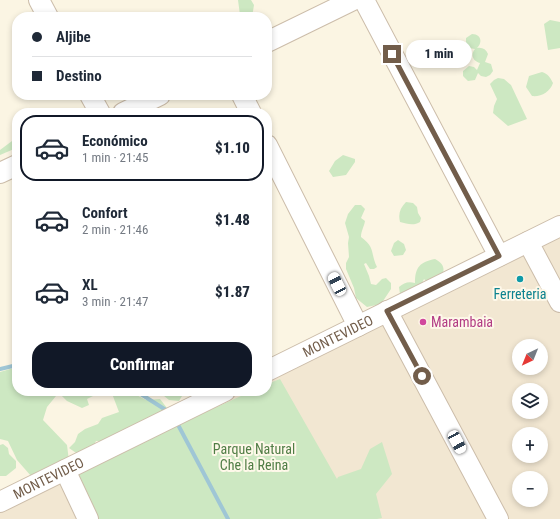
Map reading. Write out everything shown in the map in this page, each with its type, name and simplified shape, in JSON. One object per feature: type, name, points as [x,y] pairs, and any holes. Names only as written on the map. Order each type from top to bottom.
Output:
[{"type":"street","points":[[39,0],[45,12]]},
{"type":"street","points":[[272,40],[353,0]]},
{"type":"street","points":[[364,0],[499,256]]},
{"type":"street","points":[[133,108],[150,100]]},
{"type":"street","points":[[272,155],[358,326]]},
{"type":"street","points":[[0,174],[12,168]]},
{"type":"street","name":"MONTEVIDEO","points":[[272,368],[560,226]]},
{"type":"street","points":[[528,242],[560,302]]},
{"type":"street","points":[[387,311],[498,519]]},
{"type":"street","name":"MONTEVIDEO","points":[[0,502],[215,396]]},
{"type":"street","points":[[65,470],[88,519]]},
{"type":"shaded area","points":[[560,231],[560,519],[0,519],[0,508],[227,396],[272,396],[272,374]]},
{"type":"green space","points":[[238,0],[251,0],[254,5],[253,12],[240,12]]},
{"type":"green space","points":[[550,20],[560,22],[560,48],[548,50],[544,24]]},
{"type":"green space","points":[[472,34],[479,37],[480,43],[477,48],[484,49],[487,52],[488,54],[485,62],[491,64],[493,71],[486,77],[481,76],[478,73],[475,80],[468,81],[463,76],[463,71],[469,66],[474,67],[477,70],[480,63],[473,58],[473,51],[475,49],[469,48],[466,44],[466,38]]},
{"type":"green space","points":[[542,72],[549,76],[553,83],[552,86],[545,93],[539,96],[532,96],[526,87],[529,76]]},
{"type":"green space","points":[[498,78],[504,79],[511,85],[527,119],[508,126],[493,113],[497,99],[490,84]]},
{"type":"green space","points":[[12,141],[12,150],[0,155],[0,150]]},
{"type":"green space","points":[[343,155],[355,159],[355,162],[346,175],[333,177],[329,171],[335,161]]},
{"type":"green space","points":[[406,202],[413,203],[417,207],[421,218],[420,222],[408,224],[400,222],[400,211]]},
{"type":"green space","points":[[355,205],[361,205],[365,209],[361,218],[365,221],[361,237],[369,244],[377,267],[370,269],[366,263],[364,264],[371,284],[376,285],[382,279],[386,278],[391,283],[391,289],[381,304],[367,307],[356,298],[354,288],[346,269],[346,263],[349,257],[349,237],[345,223],[348,214]]},
{"type":"green space","points":[[398,240],[404,244],[406,250],[403,255],[394,256],[391,251],[394,243]]},
{"type":"green space","points":[[435,259],[443,266],[442,277],[427,282],[424,279],[417,294],[403,299],[400,294],[399,287],[410,282],[415,283],[415,277],[419,266]]},
{"type":"green space","points":[[12,368],[12,396],[56,396],[47,407],[43,420],[67,445],[69,461],[31,476],[17,460],[8,441],[0,439],[0,372]]},
{"type":"green space","name":"Parque Natural Che la Reina","points":[[280,379],[337,479],[338,477],[361,469],[370,449],[382,442],[392,474],[376,494],[382,518],[91,519],[76,471],[241,396],[272,396],[272,382]]},
{"type":"green space","points":[[62,396],[93,396],[87,399],[89,405],[82,408],[67,401]]},
{"type":"green space","points":[[113,396],[138,396],[146,400],[160,399],[167,408],[165,416],[106,441],[96,441],[92,449],[79,455],[69,448],[75,442],[78,434],[85,429],[98,424],[102,418],[119,412]]},
{"type":"green space","points":[[164,396],[182,396],[179,401],[169,400]]},
{"type":"green space","points":[[3,444],[8,448],[9,454],[16,461],[16,468],[6,476],[0,476],[0,445]]},
{"type":"waterway","points":[[0,369],[12,366]]},
{"type":"waterway","points":[[144,396],[169,412]]},
{"type":"waterway","points":[[176,421],[228,519]]},
{"type":"place","name":"Ferreteria","points":[[520,279]]},
{"type":"place","name":"Marambaia","points":[[423,322]]},
{"type":"route","points":[[392,54],[499,256],[387,311],[422,376]]}]
